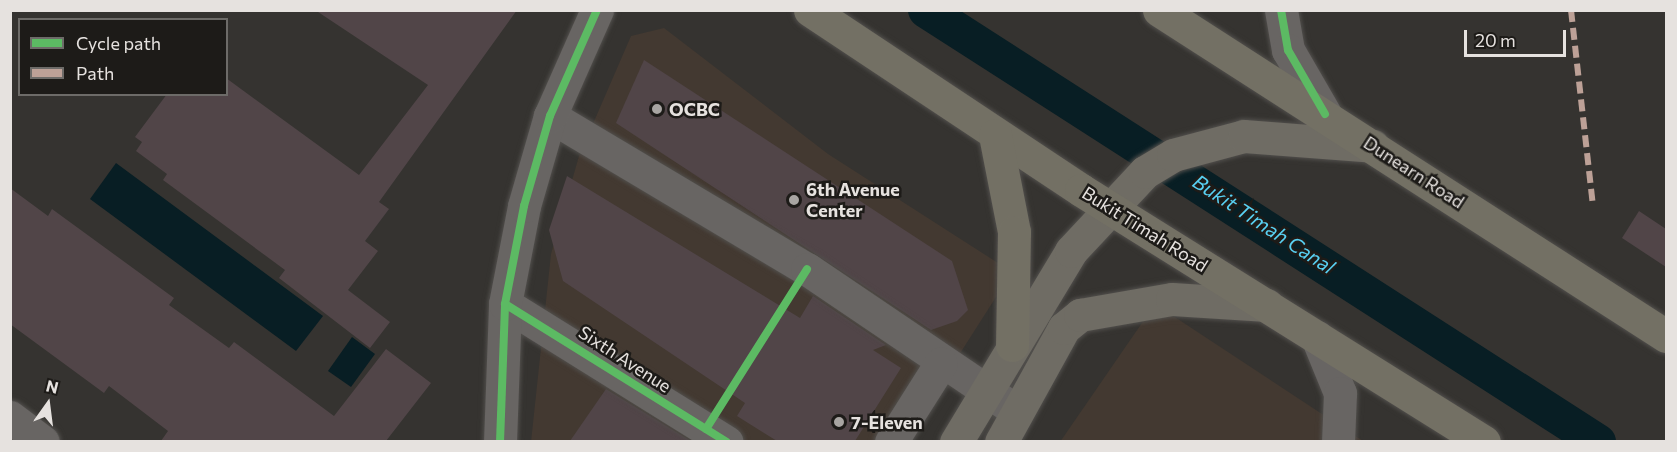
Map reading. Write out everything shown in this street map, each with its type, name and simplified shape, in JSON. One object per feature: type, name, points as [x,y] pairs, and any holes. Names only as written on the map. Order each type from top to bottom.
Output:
[{"type":"highway","name":"Bukit Timah Road","points":[[810,10],[995,135],[1484,441]]},
{"type":"highway","name":"Dunearn Road","points":[[1159,10],[1325,114],[1666,336]]},
{"type":"highway","points":[[995,135],[1014,232],[1012,345]]},
{"type":"main road","points":[[956,441],[1066,258],[1109,207],[1145,172],[1198,146],[1244,135],[1373,146]]},
{"type":"main road","points":[[1001,441],[1064,328],[1080,315],[1172,299],[1267,305]]},
{"type":"street","points":[[500,441],[506,304],[524,206],[550,116],[597,10]]},
{"type":"street","points":[[1281,10],[1288,50],[1325,114]]},
{"type":"street","points":[[550,116],[807,269],[941,363],[1017,411]]},
{"type":"street","name":"Sixth Avenue","points":[[506,304],[727,441]]},
{"type":"street","points":[[1317,337],[1340,393],[1338,441]]},
{"type":"street","points":[[891,441],[941,363]]},
{"type":"street","points":[[10,417],[43,441]]},
{"type":"shaded area","points":[[664,28],[828,154],[1012,272],[904,441],[531,442],[551,254],[579,156],[631,36]]},
{"type":"shaded area","points":[[1155,304],[1363,441],[1060,442]]},
{"type":"water","points":[[116,163],[323,316],[296,351],[90,199]]},
{"type":"water","points":[[352,337],[375,354],[351,387],[328,371]]},
{"type":"building","points":[[315,10],[517,10],[379,202],[389,209],[365,241],[378,251],[348,290],[390,322],[370,348],[279,278],[285,270],[163,180],[167,174],[136,151],[142,142],[135,137],[166,96],[228,96],[228,79],[359,175],[428,85]]},
{"type":"building","name":"6th Avenue Center","points":[[644,60],[952,261],[968,310],[957,321],[931,330],[616,123]]},
{"type":"building","points":[[567,176],[800,318],[813,296],[886,345],[873,350],[901,368],[855,441],[777,441],[737,416],[745,403],[563,281],[549,230]]},
{"type":"building","points":[[10,188],[48,216],[52,209],[174,298],[169,305],[229,348],[234,342],[334,416],[386,349],[431,383],[386,441],[161,441],[168,431],[109,386],[104,393],[10,324]]},
{"type":"building","points":[[1639,211],[1666,229],[1666,267],[1622,238]]},
{"type":"building","points":[[606,389],[691,441],[570,441]]},
{"type":"waterway","name":"Bukit Timah Canal","points":[[926,10],[1598,442]]},
{"type":"marked path","points":[[1571,10],[1593,206]]},
{"type":"cycle path","points":[[500,442],[505,304],[524,206],[550,116],[597,10]]},
{"type":"cycle path","points":[[1281,10],[1288,50],[1325,114]]},
{"type":"cycle path","points":[[706,429],[807,269]]},
{"type":"cycle path","points":[[505,304],[727,442]]},
{"type":"place","name":"OCBC","points":[[657,109]]},
{"type":"place","name":"6th Avenue Center","points":[[794,200]]},
{"type":"place","name":"7-Eleven","points":[[839,422]]}]
